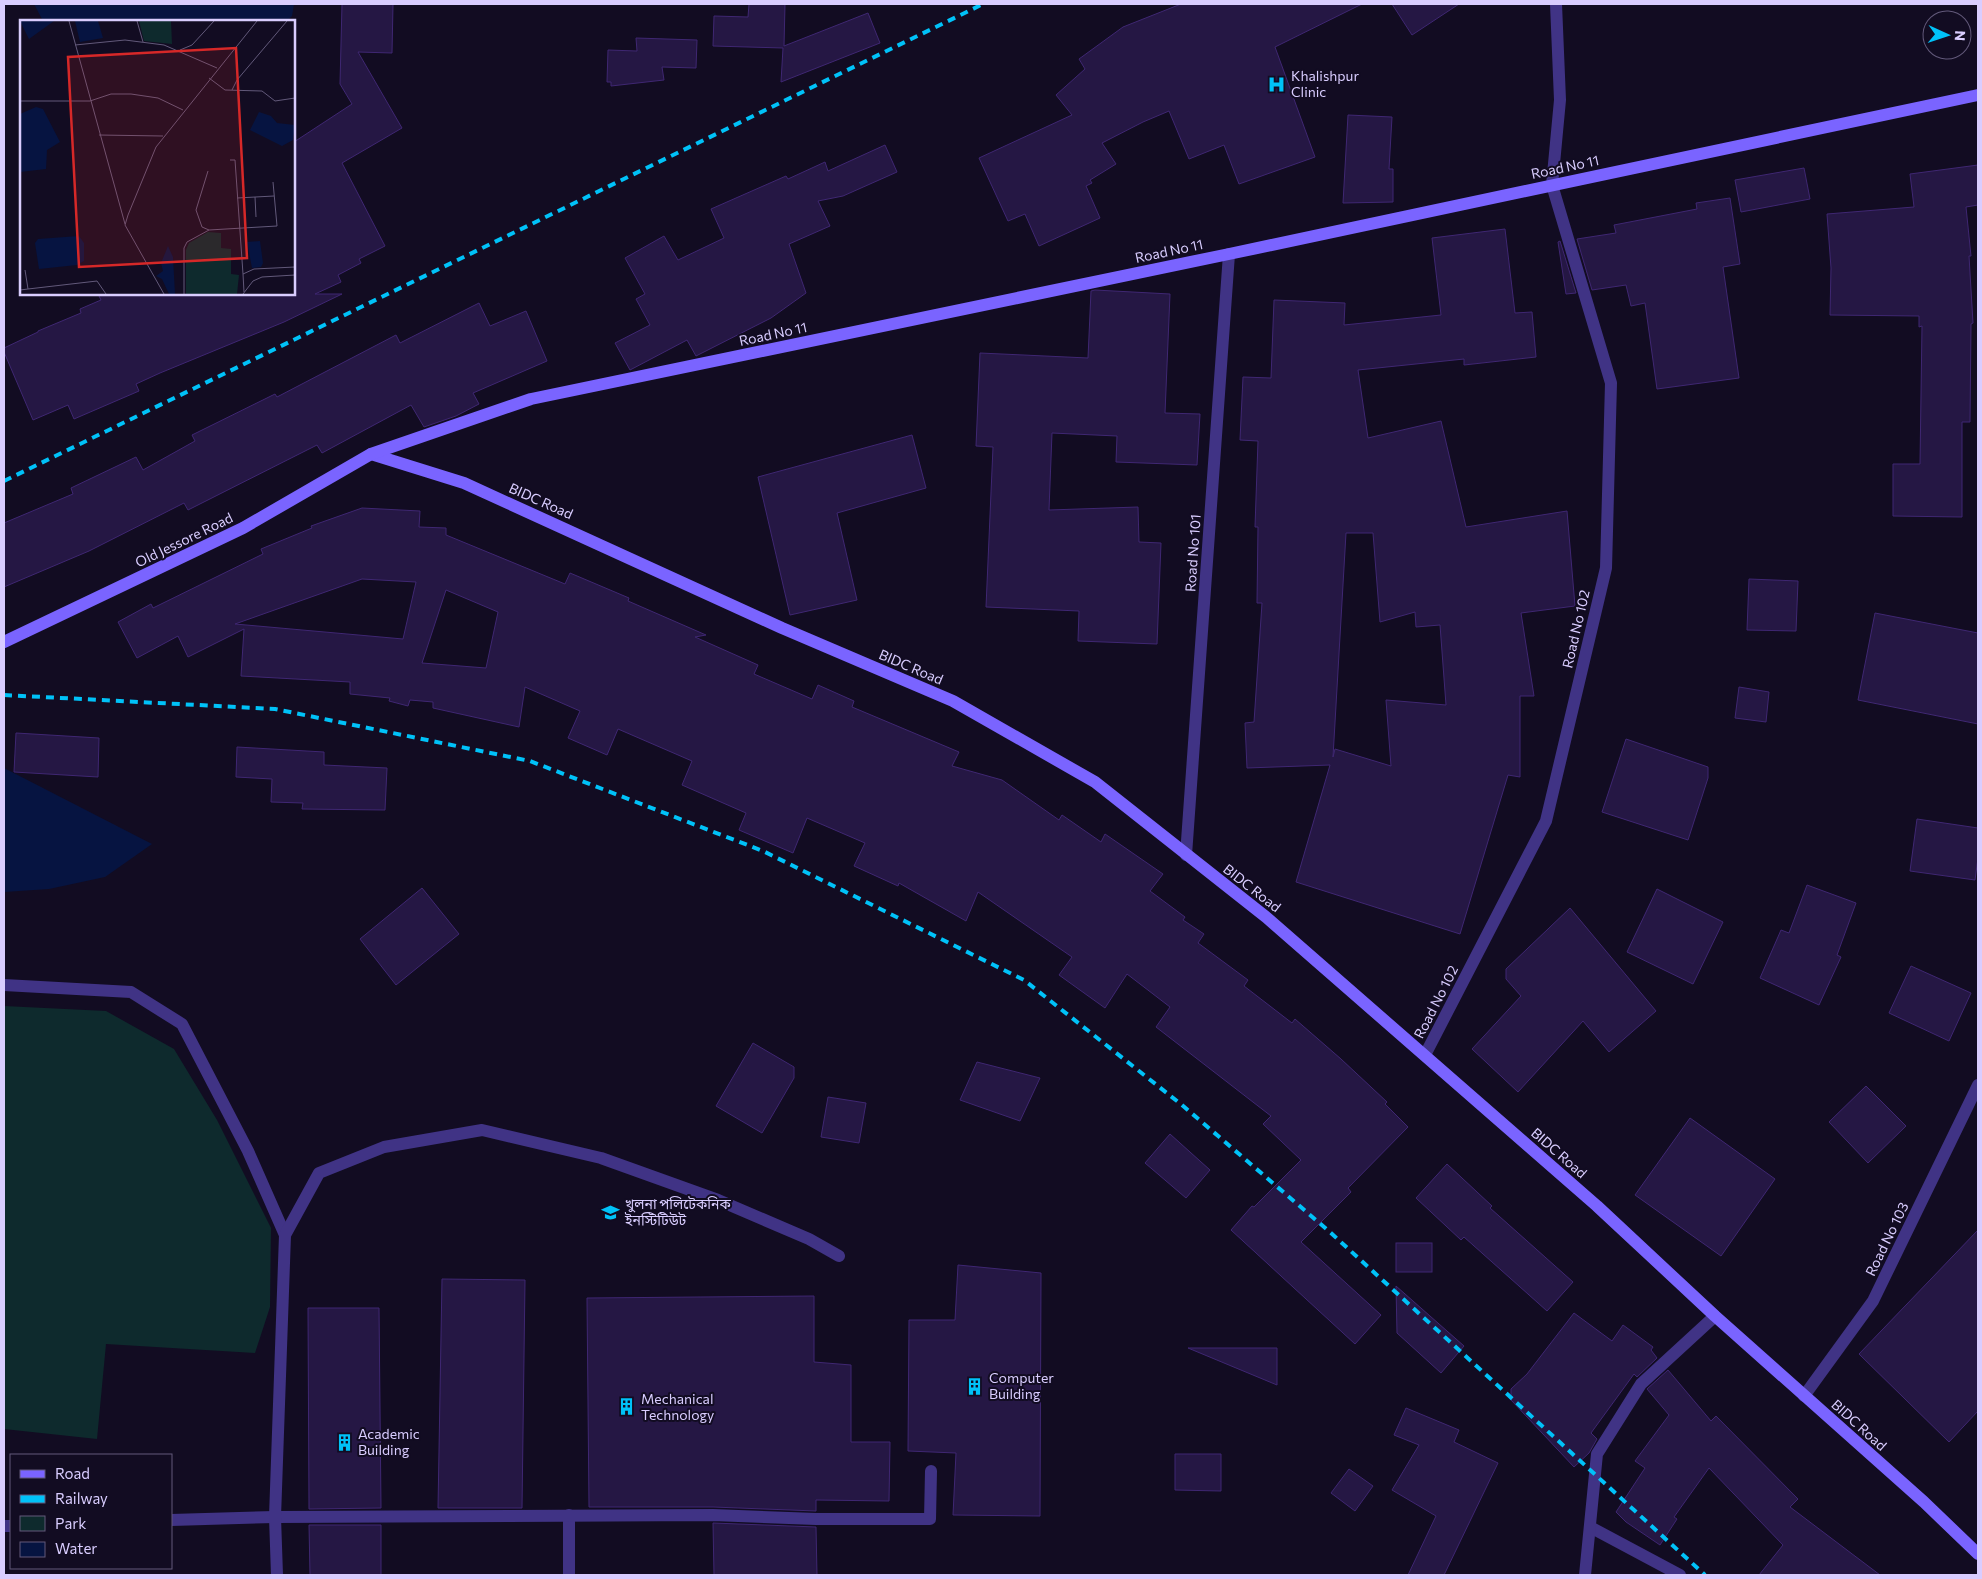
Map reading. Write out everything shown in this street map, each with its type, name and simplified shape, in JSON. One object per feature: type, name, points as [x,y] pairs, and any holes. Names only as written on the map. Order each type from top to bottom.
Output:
[{"type":"main road","name":"Road No 11","points":[[372,454],[531,399],[1229,254],[1978,95]]},
{"type":"main road","name":"BIDC Road","points":[[372,454],[464,483],[782,628],[953,701],[1095,782],[1266,917],[1425,1055],[1597,1206],[1715,1316],[1924,1502],[1978,1554]]},
{"type":"main road","name":"Old Jessore Road","points":[[4,642],[243,528],[372,454]]},
{"type":"street","points":[[1552,185],[1560,100],[1556,4]]},
{"type":"street","name":"Road No 102","points":[[1425,1055],[1546,821],[1606,568],[1611,383],[1552,185]]},
{"type":"street","name":"Road No 101","points":[[1186,855],[1229,254]]},
{"type":"street","points":[[4,985],[131,992],[182,1024],[248,1151],[285,1235],[275,1517],[276,1575]]},
{"type":"street","name":"Road No 103","points":[[1804,1396],[1873,1301],[1978,1085]]},
{"type":"street","points":[[285,1235],[319,1173],[384,1147],[482,1130],[601,1158],[718,1200],[808,1239],[839,1256]]},
{"type":"street","points":[[1585,1575],[1597,1454],[1641,1384],[1715,1316]]},
{"type":"street","points":[[172,1520],[275,1517],[569,1515],[713,1515],[816,1519],[930,1519],[931,1471]]},
{"type":"street","points":[[569,1515],[569,1575]]},
{"type":"street","points":[[1590,1527],[1680,1575]]},
{"type":"green space","points":[[4,1006],[106,1011],[174,1049],[217,1120],[271,1228],[270,1307],[255,1353],[106,1344],[97,1439],[4,1429]]},
{"type":"water","points":[[34,4],[294,4],[292,16],[288,20],[42,20]]},
{"type":"water","points":[[4,768],[152,844],[105,877],[49,889],[4,892]]},
{"type":"building","points":[[342,4],[393,4],[392,53],[358,52],[402,128],[342,163],[385,246],[359,259],[361,263],[338,275],[341,282],[315,294],[342,294],[284,322],[136,384],[139,391],[74,419],[68,405],[33,420],[4,348],[81,313],[80,309],[101,300],[98,295],[295,295],[295,141],[352,104],[340,84]]},
{"type":"building","points":[[749,4],[785,4],[784,46],[868,13],[880,43],[781,82],[783,48],[713,46],[714,16],[748,17]]},
{"type":"building","points":[[1181,4],[1362,4],[1275,47],[1315,157],[1239,184],[1224,145],[1189,159],[1169,111],[1102,143],[1116,164],[1090,180],[1092,183],[1086,186],[1100,218],[1039,246],[1025,214],[1008,221],[979,158],[1072,115],[1056,95],[1085,69],[1079,59],[1123,27]]},
{"type":"building","points":[[1392,4],[1459,4],[1412,35]]},
{"type":"building","points":[[636,38],[697,40],[696,68],[662,67],[664,80],[611,86],[611,82],[607,82],[608,50],[637,51]]},
{"type":"building","points":[[1348,115],[1392,117],[1389,169],[1393,169],[1393,202],[1343,203]]},
{"type":"building","points":[[885,145],[897,172],[843,196],[818,201],[830,226],[789,244],[806,293],[771,318],[696,356],[687,340],[630,370],[615,343],[650,325],[636,299],[645,294],[625,258],[664,236],[678,260],[724,238],[711,209],[786,176],[788,179],[825,162],[828,171]]},
{"type":"building","points":[[1978,165],[1978,205],[1966,207],[1971,256],[1969,256],[1973,323],[1971,324],[1970,422],[1962,422],[1962,517],[1893,516],[1893,464],[1920,464],[1922,326],[1919,327],[1919,316],[1830,315],[1831,268],[1827,214],[1914,207],[1910,174]]},
{"type":"building","points":[[1804,168],[1810,199],[1741,212],[1735,180]]},
{"type":"building","points":[[1730,198],[1740,264],[1723,267],[1739,378],[1657,389],[1645,303],[1631,306],[1626,285],[1592,290],[1577,239],[1616,233],[1614,225],[1697,209],[1696,203]]},
{"type":"building","points":[[1505,229],[1515,313],[1532,312],[1536,357],[1464,365],[1464,359],[1358,370],[1368,438],[1441,421],[1466,527],[1567,511],[1575,606],[1521,613],[1534,696],[1520,696],[1520,777],[1508,775],[1460,934],[1296,882],[1330,765],[1247,768],[1245,723],[1254,722],[1262,603],[1257,603],[1258,527],[1255,527],[1258,441],[1240,440],[1243,377],[1271,378],[1274,300],[1345,303],[1344,325],[1441,315],[1432,238]],"holes":[[[1346,533],[1373,533],[1380,622],[1415,612],[1416,627],[1440,625],[1446,705],[1386,700],[1391,766],[1335,749],[1333,757]]]},
{"type":"building","points":[[1560,241],[1576,293],[1566,294],[1558,242]]},
{"type":"building","points":[[1091,291],[1170,294],[1165,413],[1200,414],[1197,465],[1116,462],[1117,436],[1052,433],[1049,510],[1138,507],[1139,542],[1161,543],[1157,644],[1078,641],[1079,611],[986,607],[993,447],[976,446],[980,353],[1088,358]]},
{"type":"building","points":[[479,303],[490,326],[526,311],[547,361],[473,393],[479,404],[456,416],[424,427],[411,405],[322,453],[317,445],[188,510],[184,503],[89,551],[4,587],[4,523],[73,494],[71,488],[136,457],[143,470],[195,441],[192,435],[275,394],[277,397],[396,335],[400,343]]},
{"type":"building","points":[[912,435],[926,488],[837,513],[857,600],[790,615],[758,477]]},
{"type":"building","points":[[362,508],[420,511],[419,527],[446,528],[446,535],[565,584],[570,573],[629,598],[628,601],[706,635],[695,637],[758,665],[754,674],[812,699],[818,685],[854,701],[852,707],[959,752],[952,766],[1002,780],[1059,820],[1062,815],[1101,842],[1105,834],[1163,874],[1150,891],[1185,917],[1183,920],[1204,934],[1198,943],[1248,980],[1244,986],[1292,1023],[1295,1019],[1341,1059],[1387,1102],[1385,1104],[1408,1127],[1348,1188],[1351,1192],[1301,1242],[1381,1315],[1355,1344],[1231,1230],[1252,1206],[1254,1207],[1301,1160],[1263,1124],[1271,1116],[1156,1027],[1170,1007],[1127,974],[1105,1008],[1059,975],[1072,957],[978,892],[966,921],[899,883],[898,886],[854,866],[865,843],[807,818],[793,853],[739,830],[746,813],[682,785],[692,761],[618,729],[607,755],[568,738],[580,711],[525,687],[519,727],[433,708],[433,702],[410,700],[408,706],[389,701],[390,698],[350,694],[350,682],[241,676],[244,629],[188,657],[178,636],[137,658],[118,622],[151,604],[153,608],[263,554],[261,549],[312,528],[311,526]],"holes":[[[362,579],[416,582],[403,639],[235,624]],[[446,590],[498,612],[486,668],[422,663]]]},
{"type":"building","points":[[1749,579],[1798,581],[1796,631],[1747,630]]},
{"type":"building","points":[[1875,613],[1978,633],[1978,724],[1858,700]]},
{"type":"building","points":[[1739,687],[1769,692],[1766,722],[1735,718]]},
{"type":"building","points":[[16,733],[99,738],[98,777],[14,772]]},
{"type":"building","points":[[1626,739],[1708,767],[1708,778],[1688,840],[1602,812]]},
{"type":"building","points":[[237,747],[324,752],[324,765],[387,768],[385,810],[302,809],[303,803],[271,802],[272,779],[236,777]]},
{"type":"building","points":[[1917,819],[1978,828],[1978,858],[1975,880],[1910,871]]},
{"type":"building","points":[[1807,885],[1856,903],[1837,955],[1841,957],[1819,1005],[1760,978],[1781,930],[1789,933]]},
{"type":"building","points":[[422,888],[459,934],[396,985],[360,939]]},
{"type":"building","points":[[1657,889],[1723,922],[1693,984],[1627,952]]},
{"type":"building","points":[[1570,908],[1656,1011],[1609,1052],[1583,1021],[1518,1092],[1472,1049],[1521,996],[1506,979],[1506,969]]},
{"type":"building","points":[[1911,966],[1971,993],[1949,1041],[1889,1013]]},
{"type":"building","points":[[753,1043],[794,1067],[794,1078],[762,1133],[716,1106]]},
{"type":"building","points":[[977,1062],[1040,1078],[1020,1121],[960,1100]]},
{"type":"building","points":[[1866,1086],[1906,1126],[1868,1163],[1829,1122]]},
{"type":"building","points":[[828,1097],[866,1103],[859,1143],[821,1137]]},
{"type":"building","points":[[1690,1118],[1775,1179],[1721,1256],[1635,1195]]},
{"type":"building","points":[[1170,1134],[1210,1170],[1186,1198],[1145,1163]]},
{"type":"building","points":[[1447,1164],[1492,1206],[1490,1208],[1573,1282],[1547,1311],[1464,1237],[1461,1240],[1416,1198]]},
{"type":"building","points":[[1978,1230],[1978,1411],[1949,1442],[1859,1354]]},
{"type":"building","points":[[1396,1243],[1432,1243],[1432,1272],[1396,1272]]},
{"type":"building","name":"Computer Building","points":[[958,1265],[1041,1273],[1040,1516],[953,1515],[956,1453],[908,1451],[909,1320],[955,1320]]},
{"type":"building","points":[[442,1279],[525,1280],[522,1508],[438,1508]]},
{"type":"building","points":[[1396,1286],[1464,1346],[1441,1373],[1397,1333]]},
{"type":"building","points":[[814,1296],[814,1362],[851,1365],[851,1442],[890,1442],[889,1501],[816,1500],[816,1511],[713,1507],[589,1507],[587,1298]]},
{"type":"building","name":"Academic Building","points":[[308,1308],[379,1308],[381,1508],[309,1509]]},
{"type":"building","points":[[1574,1313],[1612,1341],[1623,1325],[1653,1347],[1651,1350],[1657,1358],[1637,1377],[1634,1374],[1591,1433],[1597,1439],[1589,1453],[1574,1467],[1511,1400],[1511,1389],[1527,1374]]},
{"type":"building","points":[[1188,1348],[1277,1348],[1277,1385]]},
{"type":"building","points":[[1668,1370],[1711,1421],[1716,1416],[1798,1499],[1790,1507],[1880,1575],[1759,1575],[1783,1545],[1709,1468],[1674,1517],[1677,1519],[1660,1545],[1626,1522],[1616,1512],[1645,1468],[1635,1461],[1669,1415],[1647,1389]]},
{"type":"building","points":[[1406,1408],[1459,1430],[1454,1442],[1498,1463],[1444,1575],[1408,1575],[1436,1516],[1392,1490],[1419,1445],[1394,1435]]},
{"type":"building","points":[[1175,1454],[1221,1454],[1221,1491],[1175,1490]]},
{"type":"building","points":[[1349,1469],[1373,1486],[1355,1511],[1331,1493]]},
{"type":"building","points":[[713,1523],[816,1527],[817,1575],[714,1575]]},
{"type":"building","points":[[309,1525],[381,1525],[381,1575],[310,1575]]},
{"type":"railway","points":[[4,481],[983,4]]},
{"type":"railway","points":[[4,695],[275,709],[530,761],[763,851],[1024,980],[1182,1105],[1331,1233],[1705,1575]]},
{"type":"place","name":"Khalishpur Clinic","points":[[1277,84]]},
{"type":"place","name":"খুলনা পলিটেকনিক ইনস্টিটিউট","points":[[611,1212]]},
{"type":"place","name":"Computer Building","points":[[975,1386]]},
{"type":"place","name":"Mechanical Technology","points":[[627,1407]]},
{"type":"place","name":"Academic Building","points":[[344,1442]]}]
